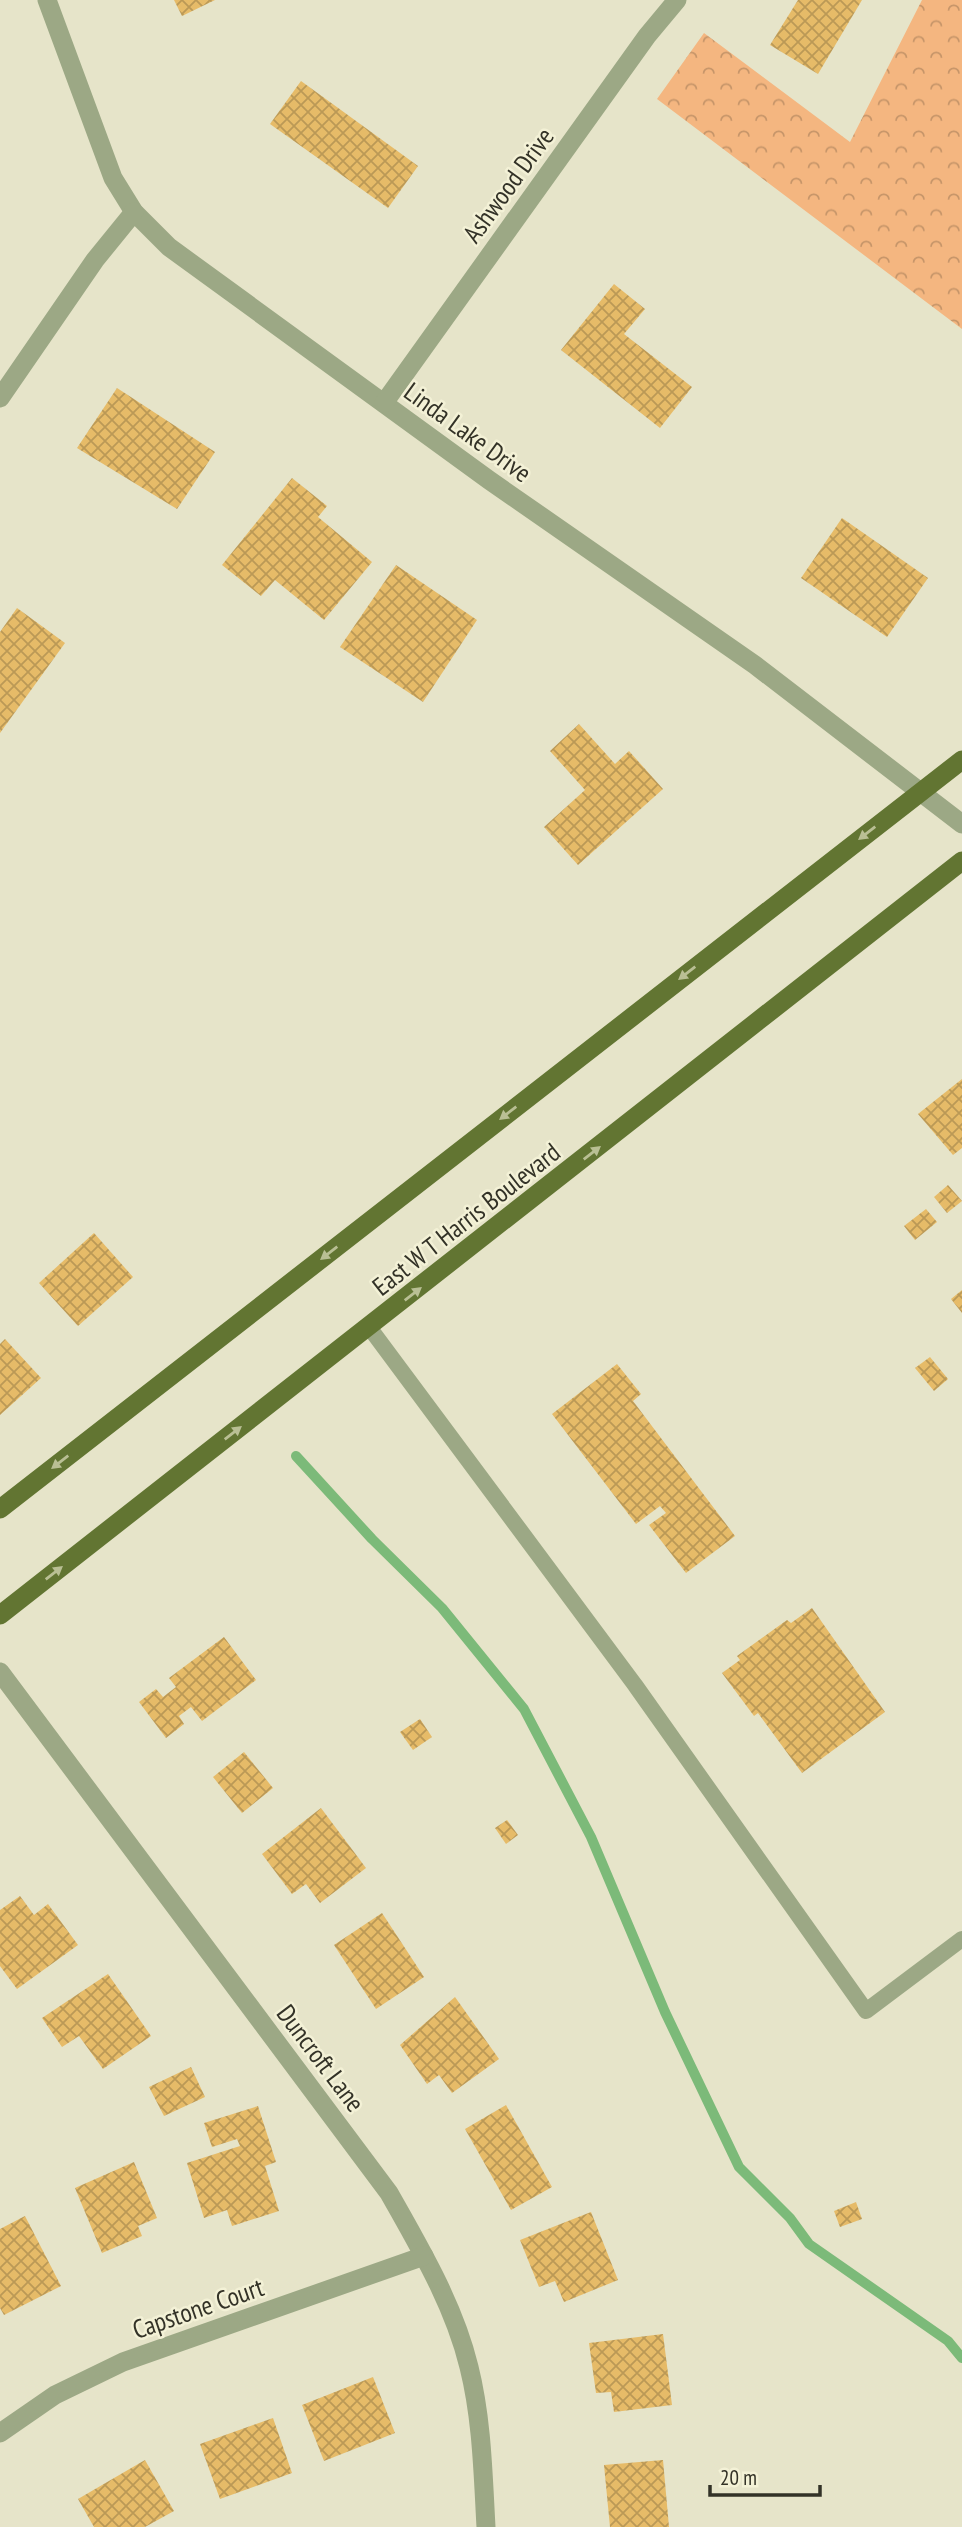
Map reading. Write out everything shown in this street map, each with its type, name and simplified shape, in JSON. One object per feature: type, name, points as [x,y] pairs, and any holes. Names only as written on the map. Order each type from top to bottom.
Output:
[{"type":"main road","points":[[0,1509],[962,760]]},
{"type":"main road","name":"East W T Harris Boulevard","points":[[0,1615],[962,861]]},
{"type":"street","name":"Linda Lake Drive","points":[[47,0],[113,178],[134,212],[169,247],[384,403],[755,665],[962,824]]},
{"type":"street","name":"Ashwood Drive","points":[[384,403],[648,36],[677,0]]},
{"type":"street","points":[[0,398],[94,260],[134,212]]},
{"type":"street","name":"Duncroft Lane","points":[[0,1672],[388,2193],[424,2256],[448,2305],[469,2367],[480,2431],[486,2527]]},
{"type":"street","name":"Capstone Court","points":[[0,2433],[55,2395],[123,2362],[424,2256]]},
{"type":"lane","points":[[369,1327],[635,1685],[866,2011],[962,1939]]},
{"type":"green space","points":[[922,0],[962,0],[962,329],[657,99],[704,33],[850,142]]},
{"type":"building","points":[[174,0],[215,0],[182,16]]},
{"type":"building","points":[[798,0],[862,0],[818,74],[770,45]]},
{"type":"building","points":[[301,81],[418,166],[388,208],[270,124]]},
{"type":"building","points":[[614,284],[645,309],[624,334],[692,387],[660,428],[561,350]]},
{"type":"building","points":[[117,388],[215,452],[177,509],[77,448]]},
{"type":"building","points":[[292,478],[327,506],[318,517],[372,562],[324,620],[275,580],[261,596],[222,565]]},
{"type":"building","points":[[842,518],[928,578],[887,637],[801,578]]},
{"type":"building","points":[[396,565],[477,620],[423,702],[340,647]]},
{"type":"building","points":[[17,608],[65,643],[0,733],[0,632]]},
{"type":"building","points":[[579,724],[615,764],[629,751],[663,789],[578,865],[544,827],[585,790],[550,751]]},
{"type":"building","points":[[962,1079],[962,1148],[953,1155],[918,1114]]},
{"type":"building","points":[[948,1185],[962,1201],[947,1213],[934,1197]]},
{"type":"building","points":[[926,1209],[937,1222],[915,1240],[904,1226]]},
{"type":"building","points":[[94,1233],[133,1277],[78,1326],[39,1283]]},
{"type":"building","points":[[962,1290],[962,1313],[951,1299]]},
{"type":"building","points":[[5,1339],[41,1378],[0,1415],[0,1344]]},
{"type":"building","points":[[930,1357],[948,1379],[934,1391],[915,1368]]},
{"type":"building","points":[[617,1364],[641,1394],[633,1401],[735,1536],[686,1573],[649,1525],[666,1513],[660,1506],[636,1524],[552,1414]]},
{"type":"building","points":[[812,1608],[885,1712],[802,1773],[758,1713],[754,1716],[722,1673],[740,1660],[737,1656],[787,1620],[791,1623]]},
{"type":"building","points":[[224,1637],[256,1680],[202,1721],[191,1707],[179,1716],[184,1724],[166,1738],[139,1702],[156,1689],[163,1697],[176,1687],[169,1678]]},
{"type":"building","points":[[420,1719],[432,1737],[413,1750],[400,1732]]},
{"type":"building","points":[[244,1752],[273,1788],[242,1813],[213,1777]]},
{"type":"building","points":[[321,1808],[366,1868],[320,1903],[306,1884],[292,1894],[262,1854]]},
{"type":"building","points":[[507,1820],[518,1835],[506,1844],[495,1828]]},
{"type":"building","points":[[20,1896],[34,1915],[48,1904],[78,1945],[17,1989],[0,1966],[0,1910]]},
{"type":"building","points":[[382,1913],[424,1977],[376,2009],[334,1945]]},
{"type":"building","points":[[108,1974],[151,2036],[103,2069],[79,2036],[62,2047],[42,2018]]},
{"type":"building","points":[[455,1997],[499,2059],[452,2093],[439,2075],[427,2084],[400,2045]]},
{"type":"building","points":[[191,2067],[205,2097],[164,2116],[149,2087]]},
{"type":"building","points":[[506,2105],[552,2187],[511,2210],[465,2129]]},
{"type":"building","points":[[258,2106],[276,2162],[265,2166],[279,2211],[232,2226],[227,2210],[204,2218],[187,2163],[240,2146],[237,2139],[212,2147],[204,2123]]},
{"type":"building","points":[[134,2162],[157,2218],[138,2226],[142,2236],[102,2253],[75,2188]]},
{"type":"building","points":[[856,2202],[862,2219],[840,2227],[834,2211]]},
{"type":"building","points":[[591,2212],[618,2280],[564,2302],[555,2281],[539,2287],[520,2240]]},
{"type":"building","points":[[25,2216],[61,2286],[4,2315],[0,2308],[0,2229]]},
{"type":"building","points":[[663,2334],[672,2405],[614,2412],[611,2392],[596,2393],[589,2343]]},
{"type":"building","points":[[373,2377],[395,2433],[324,2461],[302,2405]]},
{"type":"building","points":[[273,2418],[292,2473],[220,2499],[200,2444]]},
{"type":"building","points":[[145,2460],[174,2511],[145,2527],[94,2527],[78,2499]]},
{"type":"building","points":[[663,2460],[669,2527],[610,2527],[604,2465]]},
{"type":"waterway","points":[[296,1456],[372,1539],[442,1608],[524,1709],[591,1837],[665,2012],[739,2167],[790,2218],[809,2244],[948,2341],[962,2358]]}]
